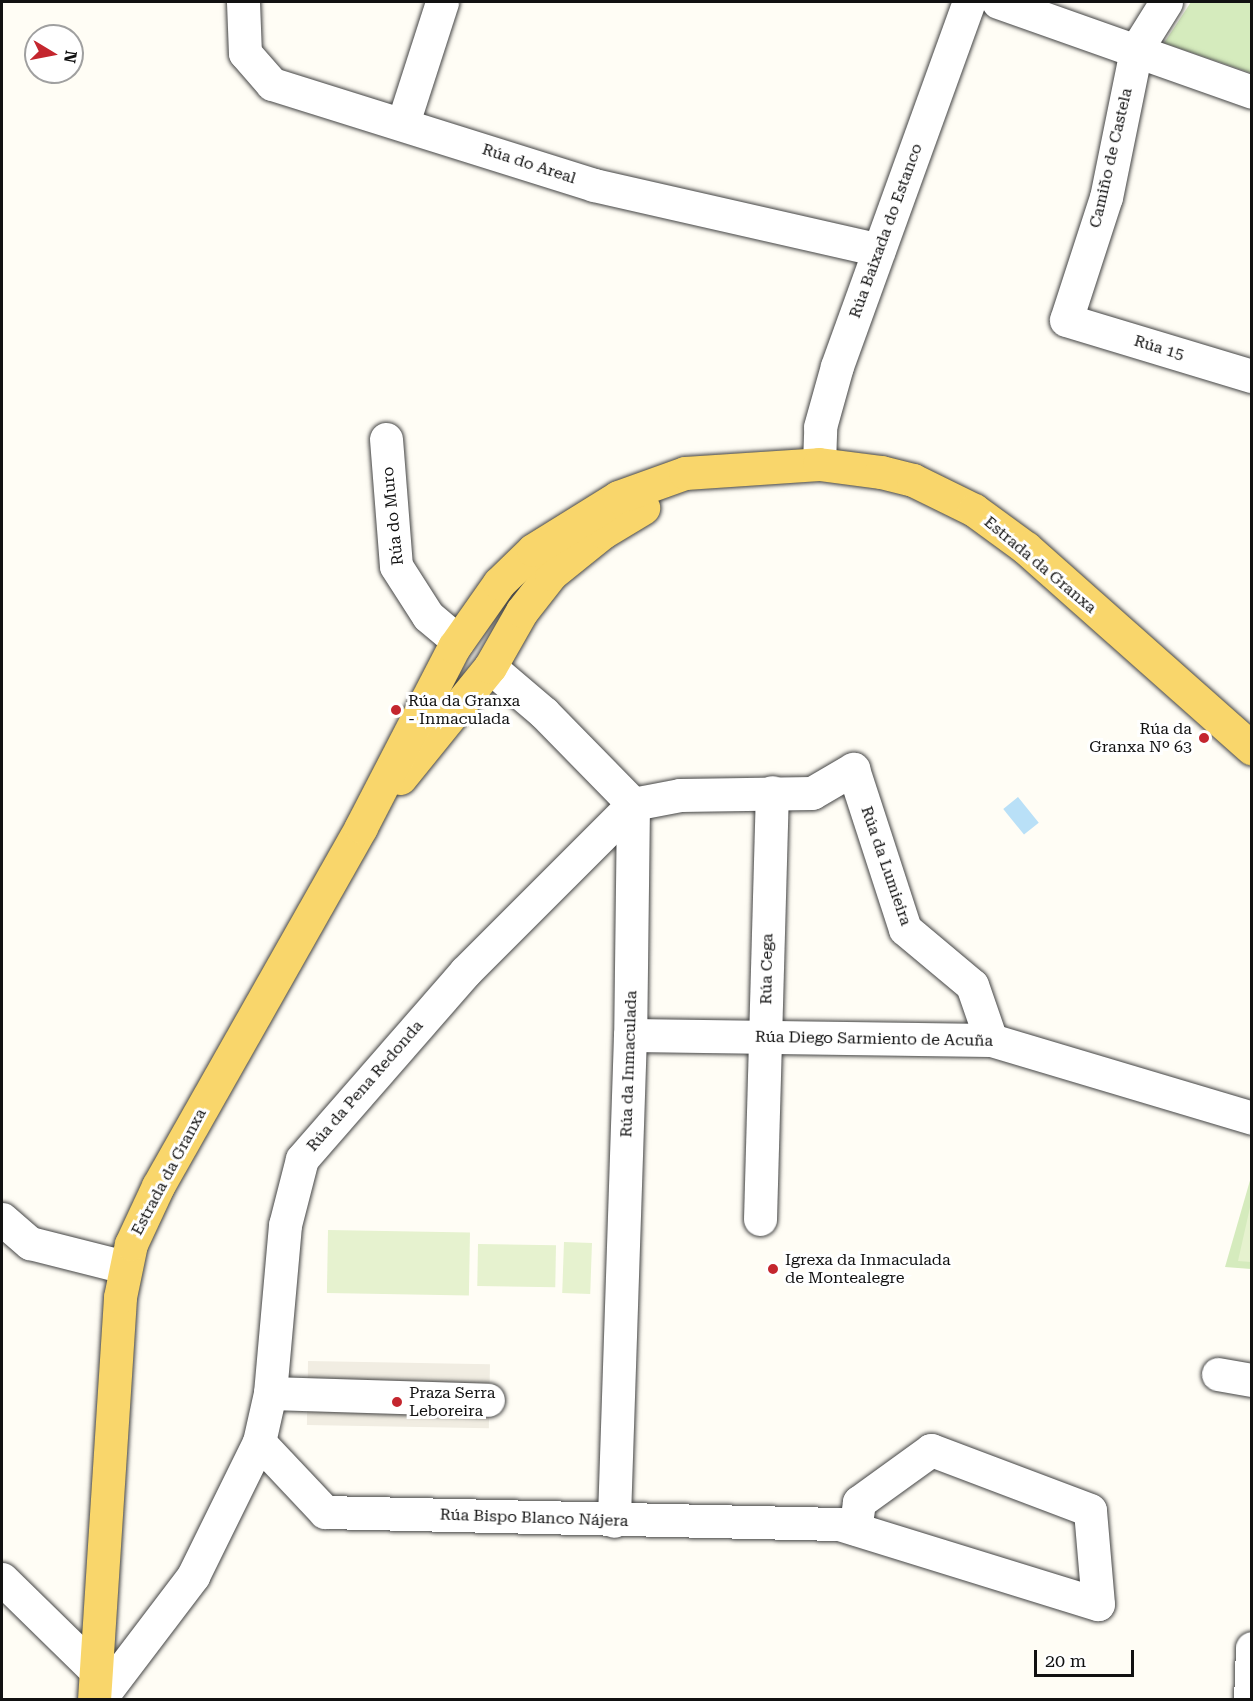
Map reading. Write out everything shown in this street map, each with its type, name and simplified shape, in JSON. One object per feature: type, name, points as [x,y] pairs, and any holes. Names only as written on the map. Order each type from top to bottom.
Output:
[{"type":"main road","name":"Estrada da Granxa","points":[[97,1690],[125,1267],[158,1186],[361,827],[458,641],[499,583],[554,534],[650,483],[685,473],[819,464],[881,472],[913,480],[974,510],[1026,548],[1251,749]]},
{"type":"main road","name":"Estrada da Granxa","points":[[361,827],[490,667],[534,593],[570,557],[641,509],[717,471]]},
{"type":"main road","points":[[458,641],[476,632],[488,637],[495,648],[490,667]]},
{"type":"street","name":"Rúa do Areal","points":[[243,2],[245,53],[272,84],[403,123],[594,185],[879,250]]},
{"type":"street","points":[[403,123],[442,2]]},
{"type":"street","name":"Rúa Baixada do Estanco","points":[[819,464],[820,427],[837,366],[969,2]]},
{"type":"street","points":[[998,2],[1251,92]]},
{"type":"street","name":"Camiño de Castela","points":[[1066,320],[1106,197],[1136,50],[1166,2]]},
{"type":"street","name":"Rúa 15","points":[[1066,320],[1251,376]]},
{"type":"street","name":"Rúa do Muro","points":[[386,439],[396,566],[428,616],[458,641]]},
{"type":"street","points":[[490,667],[544,713],[633,804],[680,795],[772,792]]},
{"type":"street","name":"Rúa da Lumieira","points":[[772,792],[812,793],[853,769],[905,929],[972,986],[991,1040]]},
{"type":"street","name":"Rúa Cega","points":[[760,1219],[772,792]]},
{"type":"street","name":"Rúa da Inmaculada","points":[[614,1521],[630,1035],[633,804]]},
{"type":"street","name":"Rúa da Pena Redonda","points":[[97,1690],[193,1576],[259,1442],[270,1393],[285,1225],[302,1159],[465,972],[633,804]]},
{"type":"street","name":"Rúa Diego Sarmiento de Acuña","points":[[630,1035],[991,1040],[1251,1118]]},
{"type":"street","points":[[2,1219],[30,1243],[125,1267]]},
{"type":"street","points":[[1218,1374],[1251,1380]]},
{"type":"street","points":[[270,1393],[488,1400]]},
{"type":"street","name":"Rúa Bispo Blanco Nájera","points":[[259,1442],[325,1512],[847,1526],[1098,1604],[1089,1510],[932,1450],[859,1502],[847,1526]]},
{"type":"street","points":[[2,1579],[97,1690]]},
{"type":"street","points":[[1250,1700],[1251,1648]]},
{"type":"green space","points":[[1191,2],[1251,2],[1251,73],[1164,43]]},
{"type":"green space","points":[[1251,1177],[1251,1269],[1225,1267]]},
{"type":"green space","points":[[1251,1203],[1251,1262],[1238,1261]]},
{"type":"green space","points":[[328,1230],[470,1232],[469,1295],[327,1293]]},
{"type":"green space","points":[[564,1242],[592,1243],[590,1294],[562,1293]]},
{"type":"green space","points":[[478,1244],[556,1245],[555,1287],[477,1286]]},
{"type":"shaded area","name":"Praza Serra Leboreira","points":[[308,1361],[490,1364],[489,1428],[307,1425]]},
{"type":"water","points":[[1018,797],[1039,823],[1024,835],[1003,809]]},
{"type":"place","name":"Rúa da Granxa - Inmaculada","points":[[396,710]]},
{"type":"place","name":"Rúa da Granxa Nº 63","points":[[1204,738]]},
{"type":"place","name":"Igrexa da Inmaculada de Montealegre","points":[[773,1269]]},
{"type":"place","name":"Praza Serra Leboreira","points":[[397,1402]]}]
